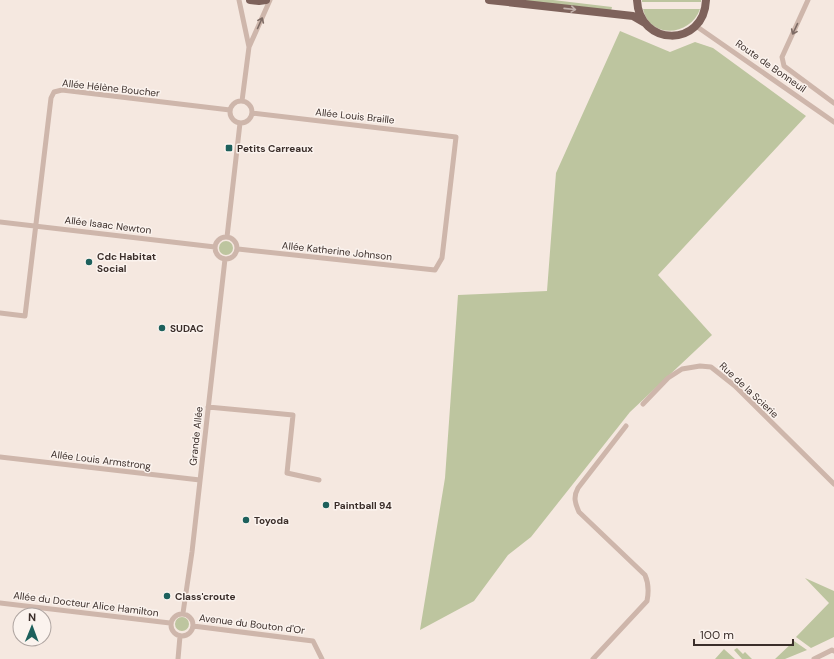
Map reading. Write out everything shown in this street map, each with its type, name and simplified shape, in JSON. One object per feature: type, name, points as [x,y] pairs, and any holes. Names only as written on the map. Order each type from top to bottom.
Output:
[{"type":"main road","points":[[250,0],[259,2],[266,0]]},
{"type":"main road","points":[[489,0],[633,16],[660,34],[673,36],[686,33],[696,26],[704,13],[706,0]]},
{"type":"main road","points":[[637,0],[640,15],[645,23]]},
{"type":"street","points":[[238,0],[249,47]]},
{"type":"street","points":[[242,101],[249,47],[270,0]]},
{"type":"street","points":[[808,0],[782,57],[784,66],[834,103]]},
{"type":"street","name":"Route de Bonneuil","points":[[696,26],[834,122]]},
{"type":"street","name":"Allée Hélène Boucher","points":[[37,226],[51,98],[54,92],[62,90],[230,110]]},
{"type":"street","points":[[242,101],[250,105],[252,113],[248,120],[240,122],[232,118],[230,110],[234,103],[242,101]]},
{"type":"street","name":"Allée Louis Braille","points":[[252,113],[456,137],[442,258],[434,270]]},
{"type":"street","points":[[228,237],[240,122]]},
{"type":"street","name":"Allée Isaac Newton","points":[[0,222],[215,247]]},
{"type":"street","points":[[0,313],[26,316],[37,226]]},
{"type":"street","points":[[228,237],[235,241],[238,249],[233,257],[225,260],[217,255],[215,247],[219,239],[228,237]]},
{"type":"street","name":"Allée Katherine Johnson","points":[[238,249],[434,270]]},
{"type":"street","name":"Grande Allée","points":[[183,613],[225,260]]},
{"type":"street","name":"Rue de la Scierie","points":[[643,404],[668,378],[682,369],[700,366],[711,367],[735,386],[834,484]]},
{"type":"street","points":[[208,407],[293,415],[287,473],[319,480]]},
{"type":"street","points":[[593,659],[646,601],[649,591],[648,582],[645,575],[579,512],[575,503],[575,494],[578,488],[626,426]]},
{"type":"street","name":"Allée Louis Armstrong","points":[[0,458],[200,480]]},
{"type":"street","name":"Allée du Docteur Alice Hamilton","points":[[0,603],[170,623]]},
{"type":"street","points":[[183,613],[190,618],[193,626],[189,633],[180,636],[173,632],[170,623],[174,616],[183,613]]},
{"type":"street","name":"Avenue du Bouton d'Or","points":[[193,626],[313,641],[322,659]]},
{"type":"street","points":[[178,659],[180,636]]},
{"type":"street","points":[[814,659],[832,650],[834,651]]},
{"type":"green space","points":[[518,0],[553,0],[612,7],[611,11]]},
{"type":"green space","points":[[642,0],[701,0],[701,2],[642,2]]},
{"type":"green space","points":[[643,9],[700,9],[695,18],[688,25],[671,31],[662,30],[654,26],[647,19]]},
{"type":"green space","points":[[620,31],[670,52],[695,42],[713,48],[806,116],[658,275],[712,335],[630,412],[531,537],[508,555],[474,601],[420,630],[445,478],[458,295],[547,291],[556,173]]},
{"type":"green space","points":[[226,241],[231,243],[233,248],[231,253],[226,255],[221,253],[219,248],[221,243]]},
{"type":"green space","points":[[805,578],[834,591],[834,637],[811,648],[796,637],[829,603]]},
{"type":"green space","points":[[182,617],[187,619],[189,624],[187,629],[182,631],[177,629],[175,624],[177,619]]},
{"type":"green space","points":[[794,641],[807,650],[785,659],[775,659]]},
{"type":"green space","points":[[737,648],[743,654],[745,652],[752,659],[742,659],[734,650]]},
{"type":"green space","points":[[724,649],[725,650],[735,659],[715,659]]},
{"type":"place","name":"Petits Carreaux","points":[[229,148]]},
{"type":"place","name":"Cdc Habitat Social","points":[[89,262]]},
{"type":"place","name":"SUDAC","points":[[162,328]]},
{"type":"place","name":"Paintball 94","points":[[326,505]]},
{"type":"place","name":"Toyoda","points":[[246,520]]},
{"type":"place","name":"Class'croute","points":[[167,596]]}]
